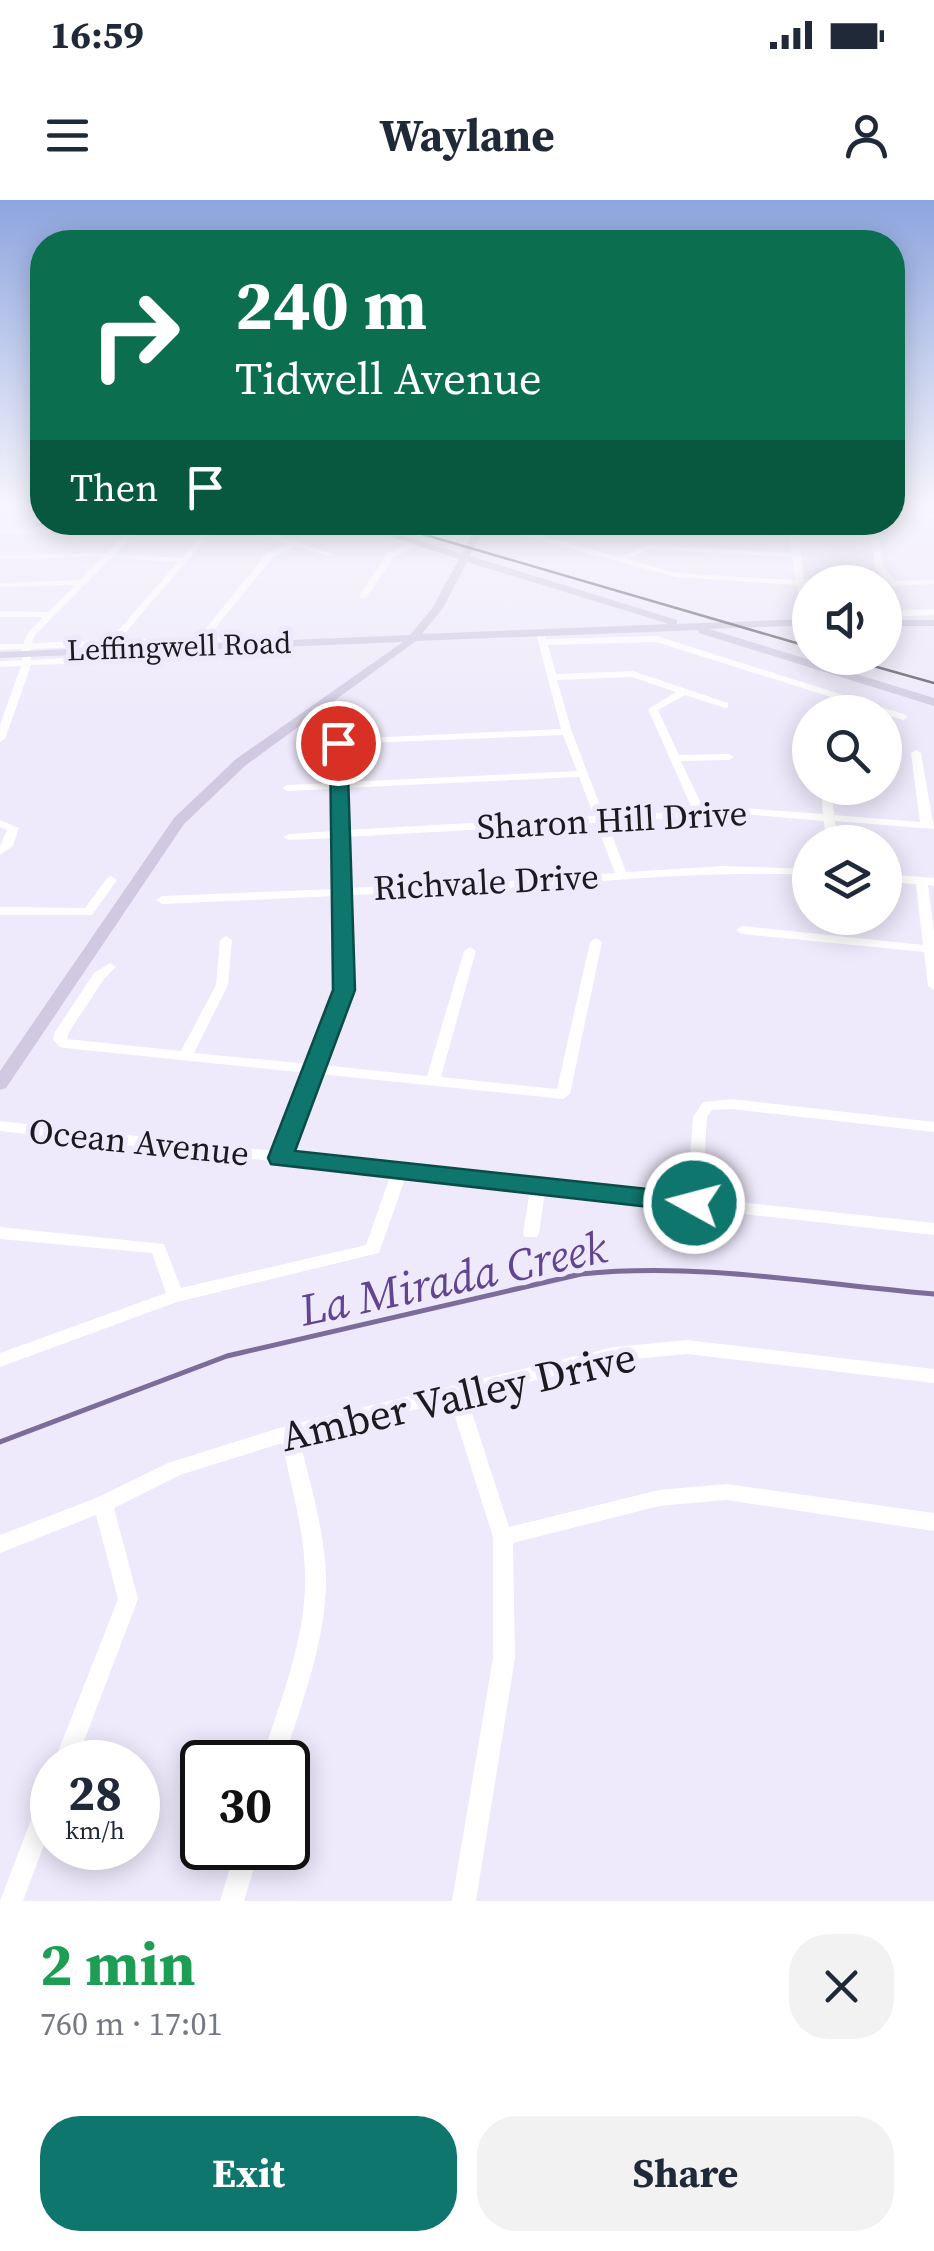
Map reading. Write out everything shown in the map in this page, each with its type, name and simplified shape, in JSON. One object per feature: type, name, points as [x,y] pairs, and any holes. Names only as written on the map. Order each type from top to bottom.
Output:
[{"type":"main road","points":[[0,1084],[179,821],[240,762],[385,662],[412,639],[438,608],[452,582]]},
{"type":"main road","points":[[545,582],[661,620],[657,625],[636,628]]},
{"type":"main road","points":[[549,582],[934,698]]},
{"type":"main road","points":[[636,611],[697,627]]},
{"type":"main road","points":[[902,619],[934,618]]},
{"type":"main road","name":"Leffingwell Road","points":[[0,655],[541,637],[792,623]]},
{"type":"main road","name":"Leffingwell Road","points":[[541,637],[636,628],[718,630],[792,624]]},
{"type":"main road","points":[[742,629],[744,635],[768,644]]},
{"type":"main road","points":[[718,630],[792,651]]},
{"type":"main road","name":"Leffingwell Road","points":[[27,654],[412,639]]},
{"type":"main road","points":[[370,643],[391,648],[385,662]]},
{"type":"main road","points":[[865,675],[934,698]]},
{"type":"street","points":[[0,584],[66,582]]},
{"type":"street","points":[[0,736],[32,633],[81,582]]},
{"type":"street","points":[[112,643],[162,582]]},
{"type":"street","points":[[202,639],[247,582]]},
{"type":"street","points":[[363,596],[373,582]]},
{"type":"street","points":[[734,593],[735,582]]},
{"type":"street","points":[[0,614],[50,615]]},
{"type":"street","points":[[621,874],[581,774],[541,637],[657,639],[833,695]]},
{"type":"street","name":"Leffingwell Road","points":[[0,664],[27,654],[112,643],[245,638]]},
{"type":"street","name":"Leffingwell Road","points":[[0,647],[66,661]]},
{"type":"street","points":[[553,677],[634,674],[724,704]]},
{"type":"street","points":[[684,691],[654,710],[699,812]]},
{"type":"street","points":[[0,698],[14,698]]},
{"type":"street","points":[[303,743],[567,732]]},
{"type":"street","points":[[280,1158],[344,990],[338,743]]},
{"type":"street","points":[[916,753],[930,826]]},
{"type":"street","points":[[676,758],[729,757]]},
{"type":"street","points":[[287,788],[581,774]]},
{"type":"street","points":[[828,805],[830,825]]},
{"type":"street","name":"Sharon Hill Drive","points":[[289,837],[743,811],[930,826]]},
{"type":"street","points":[[0,823],[13,828],[7,846],[0,852]]},
{"type":"street","name":"Richvale Drive","points":[[162,900],[342,889],[469,887],[747,867],[792,871]]},
{"type":"street","points":[[0,911],[43,909],[82,913],[92,907],[110,880]]},
{"type":"street","points":[[902,880],[928,882],[934,986]]},
{"type":"street","points":[[742,930],[930,948]]},
{"type":"street","points":[[184,1057],[222,985],[226,940]]},
{"type":"street","points":[[110,966],[60,1040],[70,1045],[563,1094],[596,942]]},
{"type":"street","points":[[433,1081],[470,951]]},
{"type":"street","points":[[694,1203],[700,1117],[708,1105],[732,1104],[934,1127]]},
{"type":"street","name":"Ocean Avenue","points":[[0,1126],[934,1228]]},
{"type":"street","points":[[0,1360],[175,1296],[373,1249],[400,1172]]},
{"type":"street","points":[[531,1233],[538,1185]]},
{"type":"street","points":[[0,1233],[158,1248],[175,1296]]},
{"type":"street","name":"Amber Valley Drive","points":[[0,1544],[103,1504],[175,1469],[289,1433],[614,1354],[687,1347],[934,1376]]},
{"type":"street","points":[[457,1394],[503,1537],[504,1658],[464,1901]]},
{"type":"street","points":[[279,1740],[301,1664],[314,1596],[313,1549],[289,1433]]},
{"type":"street","points":[[503,1537],[659,1498],[726,1492],[934,1522]]},
{"type":"street","points":[[74,1740],[128,1600],[103,1504]]},
{"type":"street","points":[[11,1901],[30,1851]]},
{"type":"street","points":[[232,1901],[241,1870]]},
{"type":"waterway","name":"La Mirada Creek","points":[[0,1442],[227,1356],[581,1274],[714,1272],[934,1294]]},
{"type":"railway","points":[[588,582],[792,642]]},
{"type":"railway","points":[[902,674],[934,683]]},
{"type":"route","points":[[338,743],[344,990],[280,1158],[694,1203]]}]
